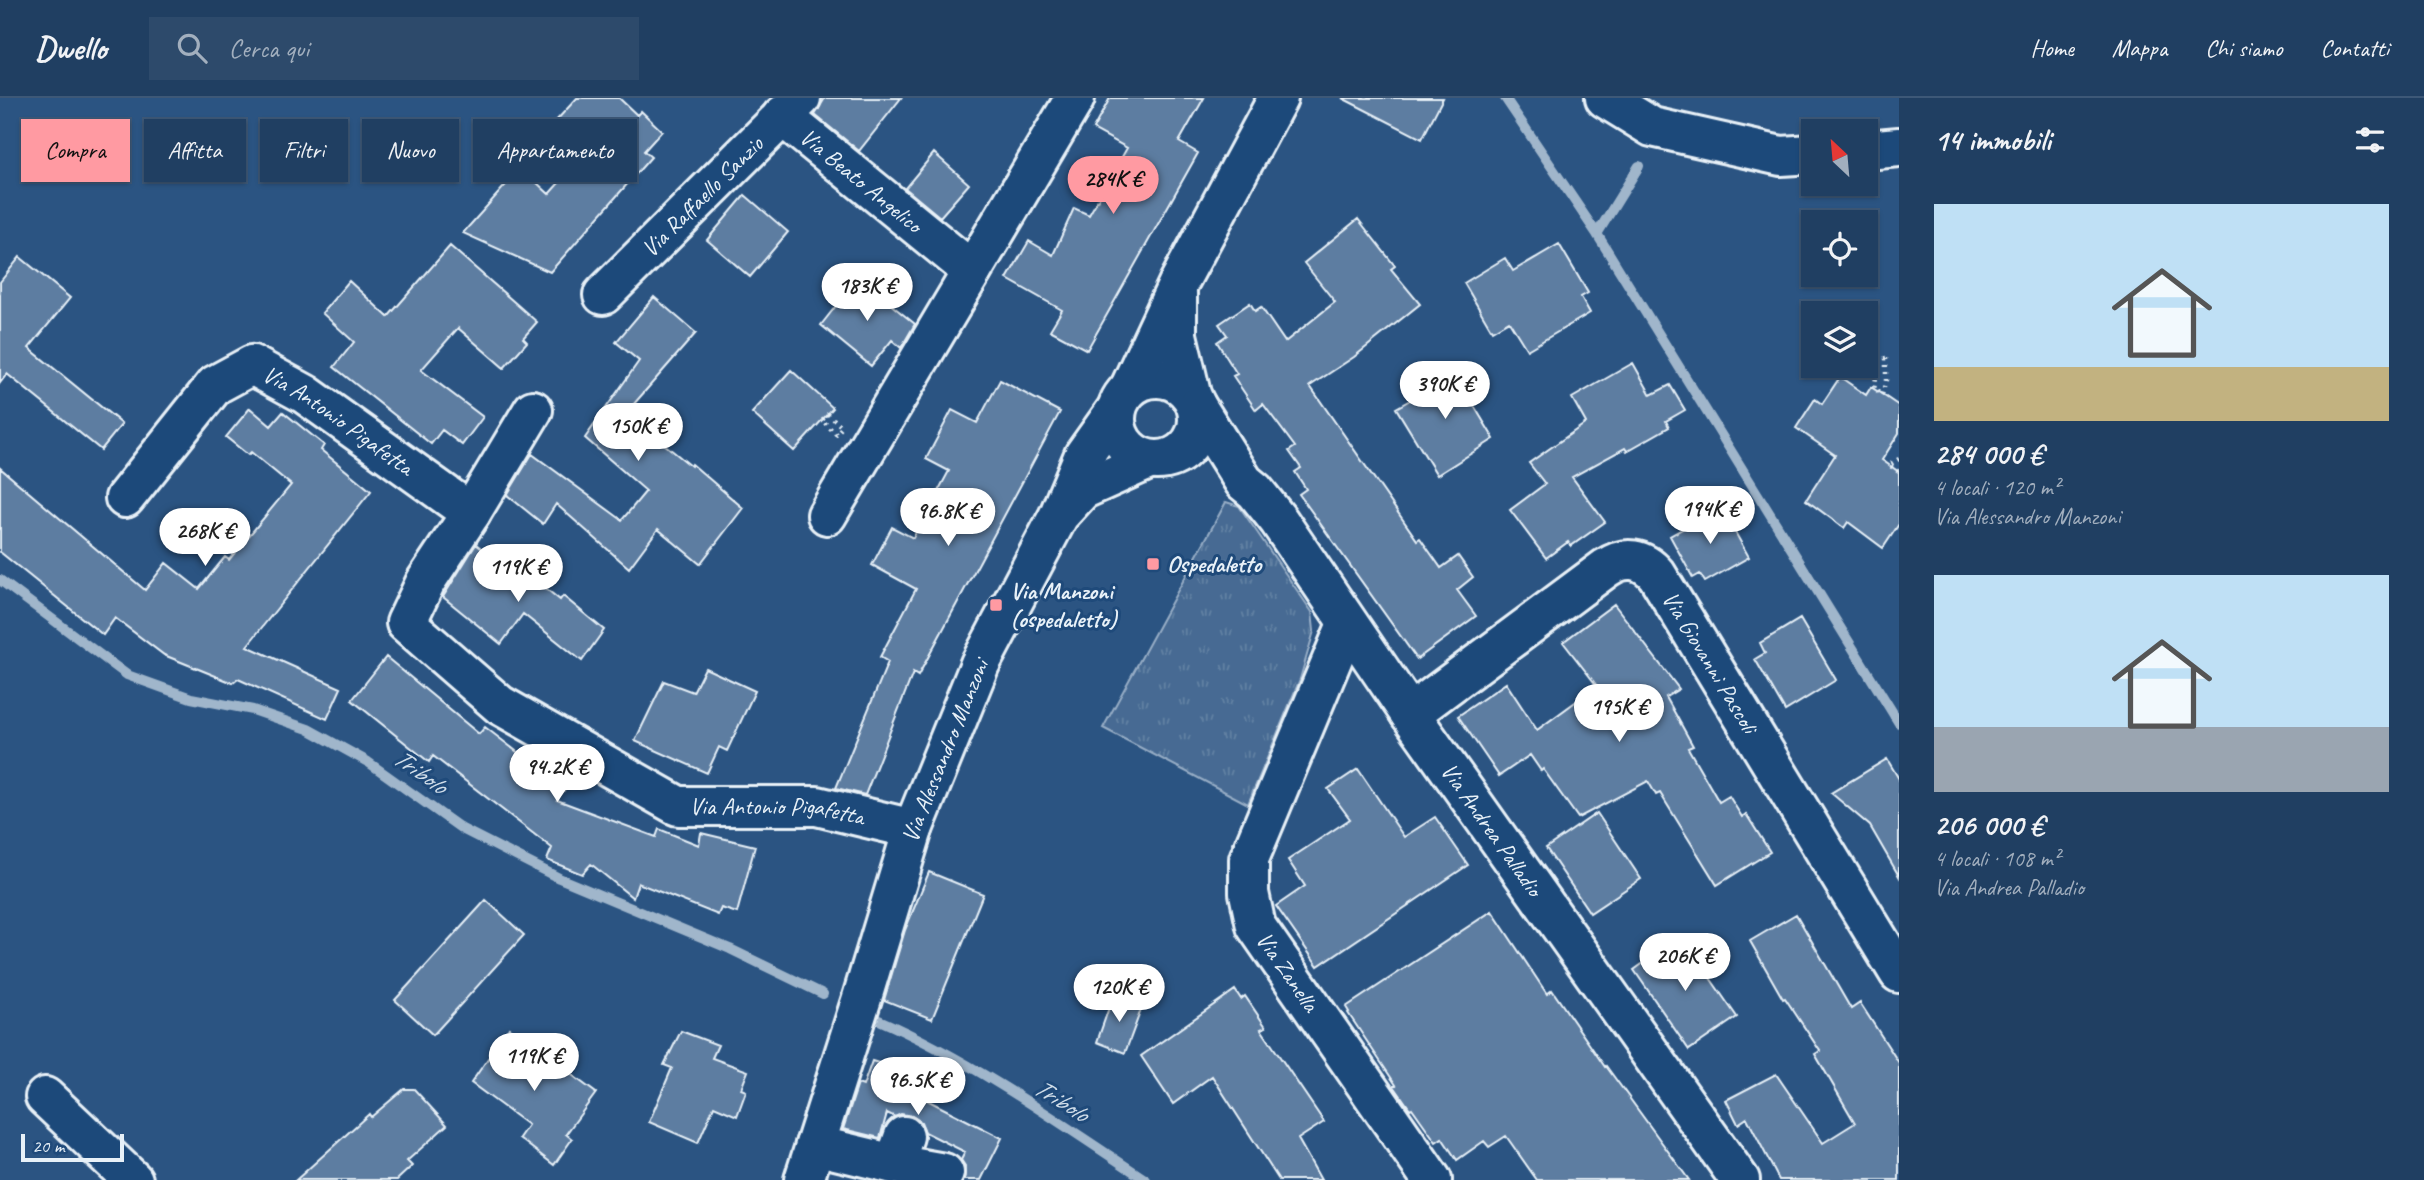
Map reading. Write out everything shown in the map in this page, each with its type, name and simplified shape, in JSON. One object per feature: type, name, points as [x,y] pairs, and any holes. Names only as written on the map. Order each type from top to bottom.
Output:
[{"type":"street","points":[[827,515],[1075,98]]},
{"type":"street","name":"Via Alessandro Manzoni","points":[[809,1163],[863,998],[913,829],[980,664],[1058,517],[1084,455],[1123,399],[1178,284],[1278,98]]},
{"type":"street","points":[[1605,98],[1652,127],[1781,156],[1801,155]]},
{"type":"street","name":"Via Beato Angelico","points":[[792,107],[972,271]]},
{"type":"street","name":"Via Raffaello Sanzio","points":[[603,295],[792,107]]},
{"type":"street","points":[[1878,149],[1899,147]]},
{"type":"street","name":"Via Alessandro Manzoni","points":[[1178,284],[1177,335],[1194,401]]},
{"type":"street","name":"Via Antonio Pigafetta","points":[[125,498],[215,385],[252,365],[305,394],[471,513]]},
{"type":"street","points":[[1154,377],[1167,379],[1180,384],[1194,401],[1199,422],[1187,447],[1162,458],[1137,455],[1126,447],[1119,436],[1116,423],[1123,399],[1141,381],[1154,377]]},
{"type":"street","name":"Via Andrea Palladio","points":[[1194,401],[1244,482],[1255,491],[1279,521],[1409,714],[1740,1180]]},
{"type":"street","name":"Via Antonio Pigafetta","points":[[533,410],[426,581],[406,623],[500,705],[678,806],[817,806],[913,829]]},
{"type":"street","name":"Via Alessandro Manzoni","points":[[1058,517],[1082,490],[1162,458]]},
{"type":"street","name":"Via Andrea Palladio","points":[[1162,458],[1244,482]]},
{"type":"street","name":"Via Giovanni Pascoli","points":[[1409,714],[1614,563],[1632,559],[1642,562],[1657,575],[1899,973]]},
{"type":"street","name":"Via Zanella","points":[[1347,624],[1249,859],[1249,893],[1256,926],[1432,1180]]},
{"type":"street","points":[[45,1097],[133,1180]]},
{"type":"street","points":[[809,1163],[899,1150],[944,1173]]},
{"type":"path","points":[[1886,358],[1886,380],[1882,394],[1874,389],[1877,360],[1886,358]]},
{"type":"path","points":[[828,414],[842,427],[836,434],[822,420],[828,414]]},
{"type":"path","points":[[1899,459],[1889,465],[1899,472]]},
{"type":"green space","points":[[1226,502],[1239,506],[1312,612],[1314,631],[1300,679],[1248,804],[1103,728]]},
{"type":"building","points":[[577,98],[619,98],[637,115],[641,111],[662,131],[644,151],[651,157],[637,173],[637,119],[558,119]]},
{"type":"building","points":[[825,98],[901,98],[859,151],[815,115]]},
{"type":"building","points":[[1110,98],[1204,98],[1179,142],[1198,153],[1087,350],[1050,330],[1062,310],[1007,279],[1029,241],[1053,255],[1074,208],[1089,215],[1127,148],[1093,129]]},
{"type":"building","points":[[1342,98],[1443,98],[1422,139]]},
{"type":"building","points":[[934,153],[969,184],[940,217],[905,188]]},
{"type":"building","points":[[509,182],[536,182],[549,194],[560,182],[629,182],[550,272],[463,233]]},
{"type":"building","points":[[745,195],[788,232],[750,277],[707,240]]},
{"type":"building","points":[[1358,219],[1395,266],[1391,269],[1420,304],[1354,357],[1310,386],[1417,540],[1420,538],[1441,568],[1458,556],[1473,577],[1457,590],[1476,616],[1417,659],[1299,494],[1306,489],[1295,472],[1301,468],[1289,451],[1295,447],[1263,404],[1256,410],[1233,376],[1237,374],[1217,342],[1227,335],[1219,324],[1250,303],[1255,311],[1261,307],[1285,342],[1335,302],[1304,263]]},
{"type":"building","points":[[1559,244],[1588,293],[1581,297],[1590,313],[1527,350],[1509,321],[1492,331],[1464,283],[1505,258],[1513,271]]},
{"type":"building","points":[[450,246],[537,322],[523,338],[527,342],[504,368],[458,328],[421,370],[483,417],[462,445],[442,430],[431,444],[334,367],[354,342],[322,313],[349,281],[388,317]]},
{"type":"building","points":[[20,257],[70,298],[29,348],[122,424],[101,450],[7,374],[0,383],[0,282]]},
{"type":"building","points":[[858,278],[915,324],[901,348],[892,340],[871,366],[821,325]]},
{"type":"building","points":[[654,297],[696,333],[626,413],[743,508],[700,564],[658,529],[629,568],[556,504],[543,524],[507,495],[532,454],[622,520],[646,491],[585,438],[639,361],[616,342]]},
{"type":"building","points":[[1633,363],[1651,395],[1670,385],[1685,410],[1666,421],[1669,427],[1572,477],[1605,522],[1571,546],[1568,542],[1546,558],[1510,510],[1545,484],[1529,463],[1586,423],[1572,398]]},
{"type":"building","points":[[1450,366],[1494,439],[1437,475],[1396,408],[1419,395],[1414,388]]},
{"type":"building","points":[[791,370],[833,408],[794,451],[752,413]]},
{"type":"building","points":[[1841,378],[1866,395],[1871,387],[1899,406],[1899,433],[1882,460],[1899,472],[1899,524],[1883,548],[1848,522],[1844,528],[1806,500],[1835,455],[1796,428],[1815,399],[1822,404]]},
{"type":"building","points":[[1000,380],[1060,412],[918,676],[913,673],[865,795],[836,788],[888,662],[880,657],[916,589],[872,565],[892,527],[913,538],[949,471],[926,459],[952,410],[977,423]]},
{"type":"building","points":[[250,408],[271,426],[283,412],[324,445],[321,450],[371,491],[247,646],[341,688],[327,719],[238,679],[233,683],[164,655],[115,618],[103,635],[0,552],[0,468],[145,590],[166,563],[199,589],[225,557],[229,560],[291,485],[251,452],[248,455],[226,437]]},
{"type":"building","points":[[1721,507],[1749,557],[1705,582],[1700,574],[1693,578],[1670,536]]},
{"type":"building","points":[[476,544],[516,576],[522,569],[560,600],[563,596],[604,630],[582,661],[523,614],[501,644],[443,597]]},
{"type":"building","points":[[1614,604],[1679,689],[1666,697],[1693,746],[1688,748],[1719,802],[1729,796],[1742,817],[1746,814],[1770,852],[1717,885],[1660,793],[1656,795],[1648,781],[1578,818],[1530,755],[1499,776],[1458,716],[1506,683],[1537,730],[1597,686],[1563,642]]},
{"type":"building","points":[[1800,619],[1836,680],[1785,711],[1755,659],[1765,653],[1760,643]]},
{"type":"building","points":[[386,657],[479,734],[485,727],[565,789],[557,800],[656,837],[659,829],[699,845],[701,833],[755,846],[737,913],[721,908],[718,915],[638,883],[633,898],[591,864],[582,874],[547,860],[552,848],[433,756],[429,762],[352,700]]},
{"type":"building","points":[[705,668],[755,691],[727,751],[719,747],[707,773],[635,741],[664,681],[693,692]]},
{"type":"building","points":[[1887,759],[1899,779],[1899,876],[1870,826],[1831,793]]},
{"type":"building","points":[[1358,769],[1404,837],[1435,817],[1468,865],[1318,966],[1276,906],[1305,886],[1288,860],[1350,819],[1328,789]]},
{"type":"building","points":[[1597,813],[1641,879],[1590,913],[1546,848]]},
{"type":"building","points":[[929,872],[983,894],[932,1019],[884,1000],[905,930]]},
{"type":"building","points":[[486,900],[524,935],[433,1035],[395,1000]]},
{"type":"building","points":[[1492,911],[1547,994],[1552,990],[1689,1180],[1537,1180],[1506,1136],[1489,1147],[1484,1141],[1457,1160],[1442,1138],[1436,1142],[1412,1108],[1410,1109],[1346,1007]]},
{"type":"building","points":[[1796,914],[1851,1009],[1860,1003],[1899,1063],[1899,1180],[1779,1180],[1747,1118],[1738,1124],[1726,1100],[1776,1074],[1823,1143],[1855,1123],[1815,1054],[1820,1051],[1785,998],[1783,999],[1750,941]]},
{"type":"building","points":[[1681,936],[1737,1017],[1689,1050],[1634,970]]},
{"type":"building","points":[[1235,990],[1241,999],[1245,996],[1266,1027],[1261,1029],[1324,1122],[1298,1139],[1321,1180],[1279,1180],[1212,1076],[1173,1104],[1141,1056]]},
{"type":"building","points":[[1113,996],[1142,1007],[1125,1053],[1097,1042]]},
{"type":"building","points":[[509,1028],[596,1093],[566,1134],[572,1139],[554,1165],[519,1138],[528,1125],[471,1083]]},
{"type":"building","points":[[681,1031],[718,1045],[712,1058],[748,1071],[741,1089],[746,1091],[737,1116],[714,1106],[698,1143],[649,1122],[672,1068],[664,1065]]},
{"type":"building","points":[[872,1061],[918,1075],[911,1092],[1002,1138],[981,1180],[964,1180],[965,1166],[961,1160],[965,1152],[925,1132],[921,1122],[912,1116],[901,1114],[895,1117],[887,1113],[880,1138],[843,1129],[858,1084],[863,1086]]},
{"type":"building","points":[[404,1089],[414,1089],[447,1125],[407,1161],[412,1166],[397,1180],[296,1180],[369,1114],[371,1117]]},
{"type":"waterway","points":[[1505,98],[1597,234],[1899,723]]},
{"type":"waterway","points":[[1597,234],[1639,166]]},
{"type":"waterway","name":"Tribolo","points":[[0,580],[127,675],[191,698],[253,710],[308,729],[368,762],[462,829],[559,878],[730,949],[823,994]]},
{"type":"waterway","name":"Tribolo","points":[[879,1020],[982,1073],[1146,1180]]},
{"type":"place","name":"Ospedaletto","points":[[1153,564]]},
{"type":"place","name":"Via Manzoni (ospedaletto)","points":[[996,605]]}]
